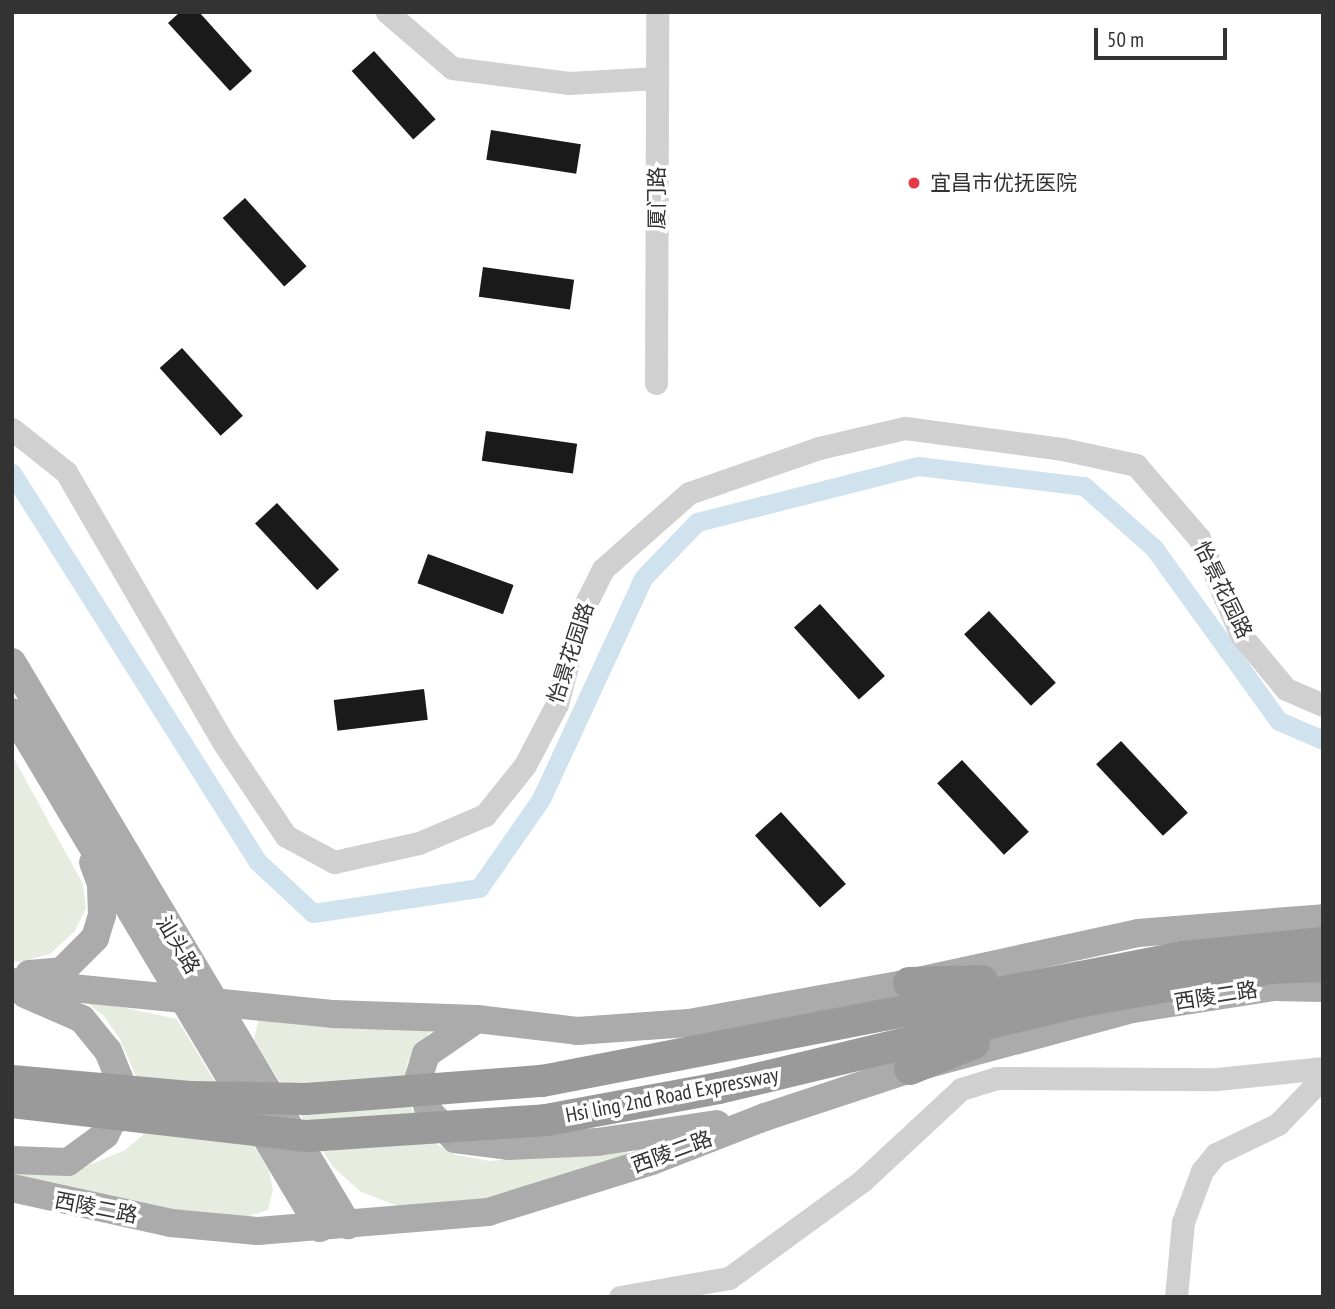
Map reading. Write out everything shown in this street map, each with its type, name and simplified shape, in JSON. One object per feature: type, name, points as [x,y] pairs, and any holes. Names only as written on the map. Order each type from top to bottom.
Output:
[{"type":"highway","name":"Hsi ling 2nd Road Expressway","points":[[32,1091],[307,1136],[546,1120],[719,1088],[1072,991],[1184,957],[1323,943]]},
{"type":"highway","name":"Hsi ling 2nd Road Expressway","points":[[12,1102],[32,1091],[306,1099],[542,1082],[1072,991],[1269,968],[1323,966]]},
{"type":"highway","points":[[909,983],[1072,991]]},
{"type":"highway","points":[[910,1069],[1072,991]]},
{"type":"main road","name":"汕头路","points":[[12,662],[198,999],[334,1226]]},
{"type":"main road","name":"汕头路","points":[[12,712],[77,820],[198,999]]},
{"type":"main road","points":[[12,976],[62,971],[95,938],[102,915],[101,884],[77,820]]},
{"type":"main road","points":[[12,982],[334,1014],[477,1019],[578,1031],[689,1023],[909,983],[1138,933],[1323,918]]},
{"type":"main road","name":"西陵二路","points":[[12,1188],[171,1223],[258,1231],[488,1212],[652,1161],[765,1117],[910,1069],[1133,1009],[1274,987],[1323,988]]},
{"type":"main road","points":[[12,989],[82,1019],[108,1051],[119,1078],[118,1110],[105,1135],[90,1149],[68,1162],[12,1160]]},
{"type":"main road","points":[[477,1019],[426,1054],[419,1077],[429,1112],[455,1139],[509,1146],[597,1142],[765,1117]]},
{"type":"street","points":[[387,12],[452,68],[569,83],[657,78]]},
{"type":"street","name":"厦门路","points":[[656,383],[657,12]]},
{"type":"street","name":"怡景花园路","points":[[12,429],[66,472],[223,742],[286,836],[334,862],[418,843],[485,815],[525,765],[557,704],[581,613],[603,569],[689,493],[818,448],[905,428],[1062,449],[1136,465],[1199,538],[1241,635],[1286,689],[1323,705]]},
{"type":"street","points":[[620,1297],[729,1278],[862,1181],[961,1089],[996,1078],[1217,1079],[1323,1068]]},
{"type":"street","points":[[1176,1297],[1183,1222],[1202,1171],[1216,1154],[1278,1125],[1323,1077]]},
{"type":"shaded area","points":[[12,755],[83,884],[86,908],[75,931],[50,954],[20,962],[12,961]]},
{"type":"shaded area","points":[[80,998],[177,1019],[269,1171],[273,1190],[268,1210],[246,1217],[190,1215],[12,1176],[12,1167],[69,1170],[94,1163],[125,1150],[143,1135],[138,1081],[120,1039],[103,1015]]},
{"type":"shaded area","points":[[259,1018],[433,1028],[407,1063],[405,1080],[412,1110],[436,1144],[456,1155],[490,1161],[626,1148],[629,1160],[487,1204],[398,1206],[361,1192],[333,1167],[254,1040]]},
{"type":"building","points":[[180,12],[199,12],[252,71],[230,91],[168,23]]},
{"type":"building","points":[[374,51],[436,119],[413,139],[352,71]]},
{"type":"building","points":[[491,130],[581,144],[576,174],[486,160]]},
{"type":"building","points":[[245,198],[307,266],[284,286],[223,218]]},
{"type":"building","points":[[483,267],[574,280],[570,310],[479,297]]},
{"type":"building","points":[[182,348],[243,416],[221,436],[160,368]]},
{"type":"building","points":[[486,431],[577,444],[573,474],[482,461]]},
{"type":"building","points":[[277,503],[339,570],[317,590],[255,523]]},
{"type":"building","points":[[428,554],[514,585],[503,614],[417,583]]},
{"type":"building","points":[[820,604],[885,676],[859,700],[794,627]]},
{"type":"building","points":[[989,611],[1056,683],[1031,706],[964,634]]},
{"type":"building","points":[[424,689],[428,720],[337,731],[334,700]]},
{"type":"building","points":[[1121,741],[1188,813],[1163,836],[1096,764]]},
{"type":"building","points":[[962,760],[1029,832],[1004,855],[937,783]]},
{"type":"building","points":[[781,812],[846,884],[820,908],[755,835]]},
{"type":"waterway","points":[[12,473],[257,861],[313,913],[479,888],[541,799],[643,578],[697,522],[918,466],[1084,486],[1154,548],[1279,721],[1323,740]]},
{"type":"place","name":"宜昌市优抚医院","points":[[914,183]]}]
